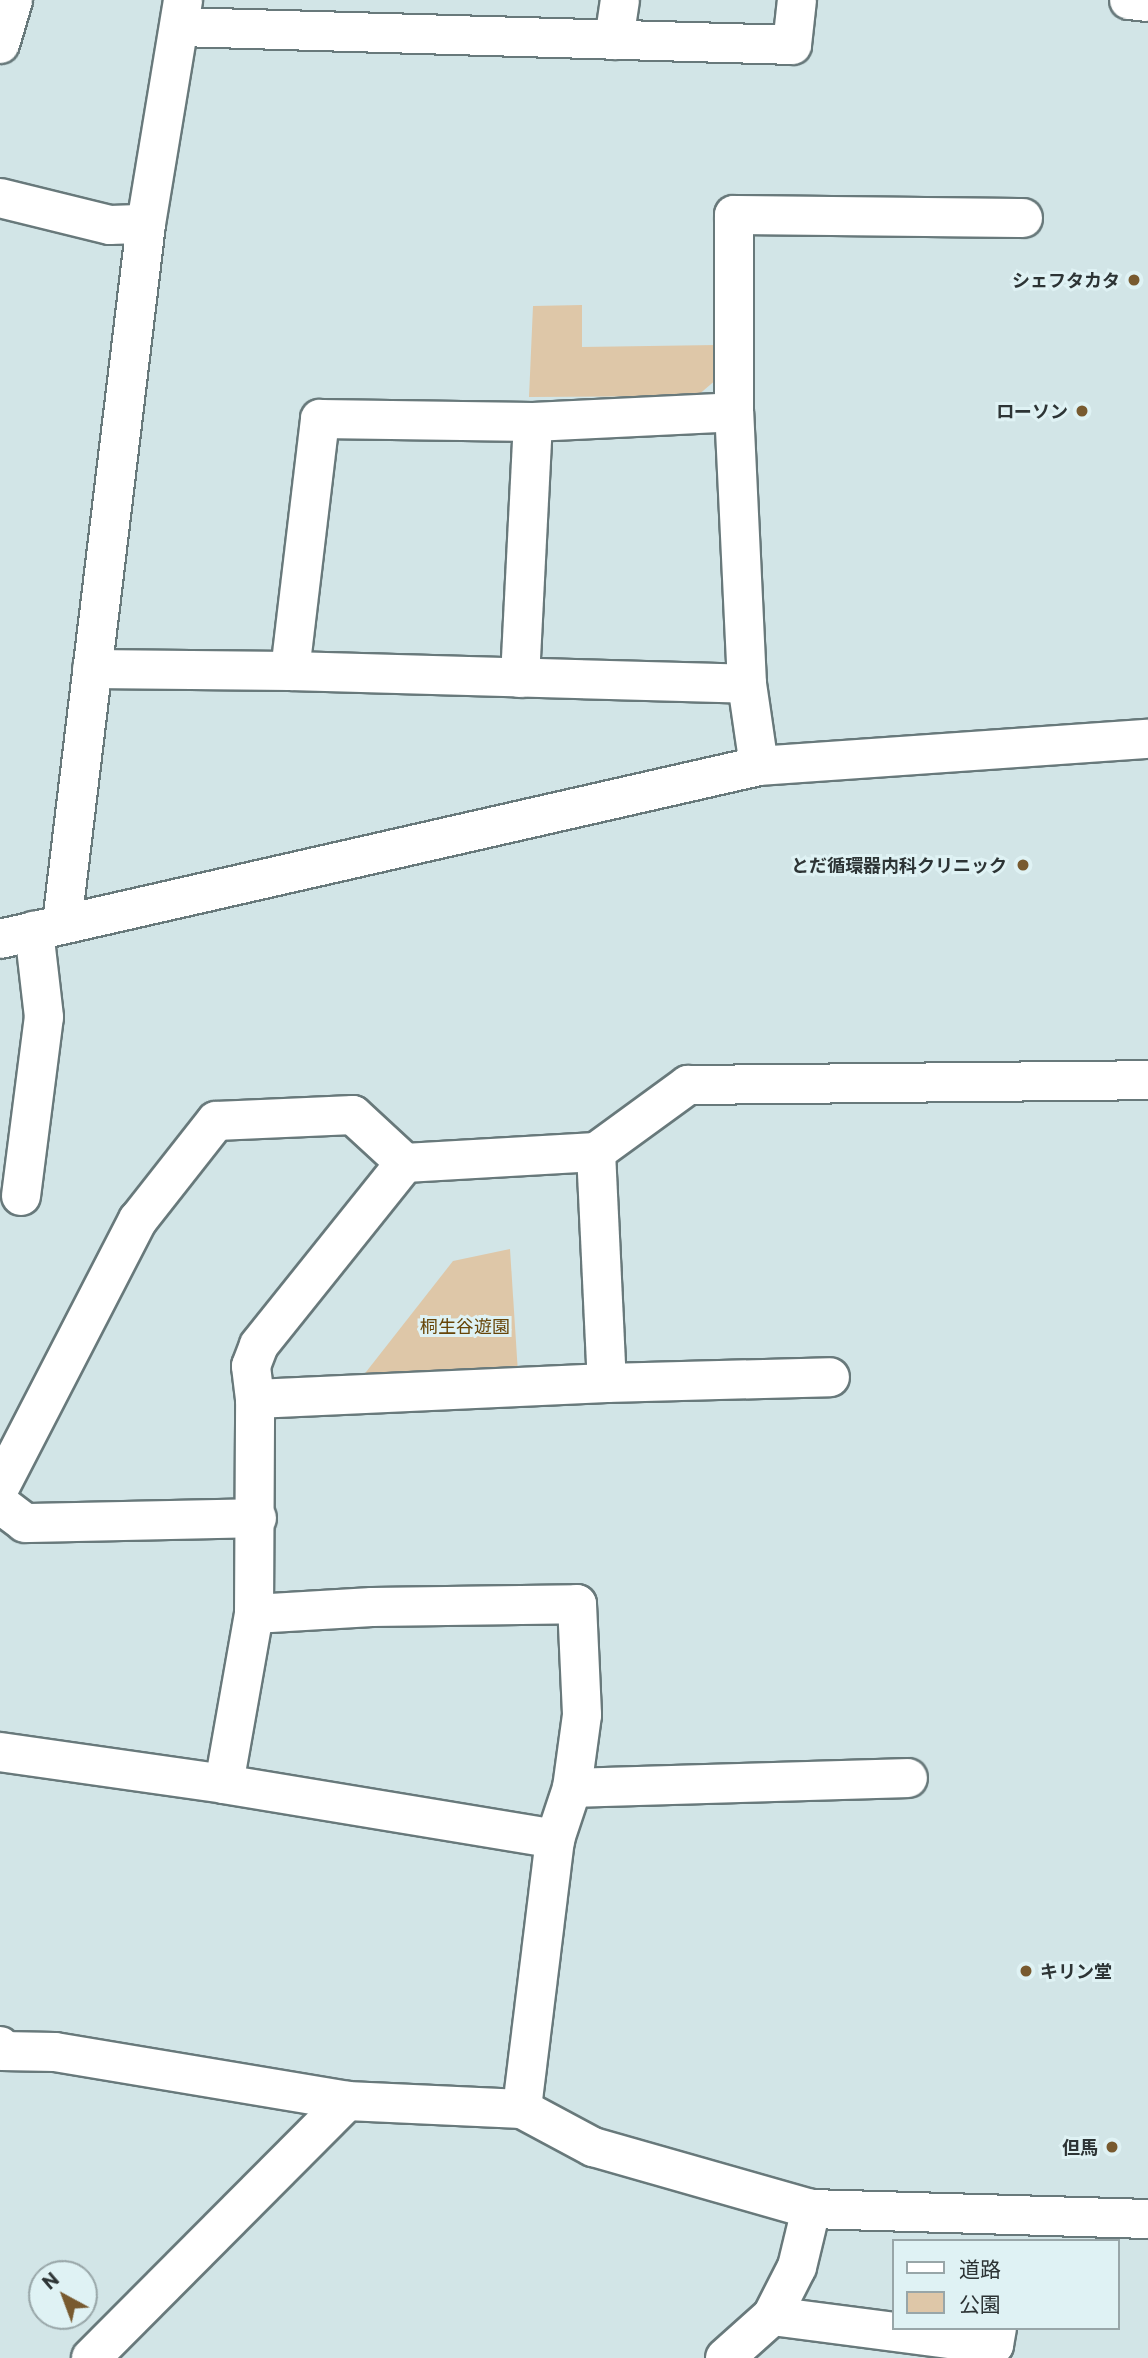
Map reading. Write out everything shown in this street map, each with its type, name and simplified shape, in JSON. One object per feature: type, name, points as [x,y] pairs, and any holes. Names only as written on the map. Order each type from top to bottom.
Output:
[{"type":"street","points":[[0,44],[13,0]]},
{"type":"street","points":[[614,40],[620,0]]},
{"type":"street","points":[[21,1196],[44,1017],[32,931],[92,669],[146,224],[181,14],[265,15],[614,40],[792,45],[797,0]]},
{"type":"street","points":[[1129,0],[1148,2]]},
{"type":"street","points":[[0,198],[110,225],[146,224]]},
{"type":"street","points":[[760,766],[747,684],[734,412],[734,215],[1023,218]]},
{"type":"street","points":[[290,671],[320,419],[533,422],[734,412]]},
{"type":"street","points":[[520,678],[533,422]]},
{"type":"street","points":[[92,669],[290,671],[747,684]]},
{"type":"street","points":[[32,931],[760,766],[1148,739]]},
{"type":"street","points":[[0,1487],[138,1220],[216,1121],[353,1115],[405,1163],[596,1152],[688,1085],[1148,1080]]},
{"type":"street","points":[[596,1152],[607,1383]]},
{"type":"street","points":[[224,1784],[254,1614],[257,1518],[256,1399],[251,1366],[259,1345],[405,1163]]},
{"type":"street","points":[[256,1399],[607,1383],[830,1377]]},
{"type":"street","points":[[0,1504],[25,1523],[257,1518]]},
{"type":"street","points":[[254,1614],[372,1607],[577,1605],[582,1715],[572,1788],[555,1839],[522,2109]]},
{"type":"street","points":[[0,1752],[224,1784],[555,1839]]},
{"type":"street","points":[[572,1788],[908,1778]]},
{"type":"street","points":[[1,2050],[55,2052],[347,2101],[522,2109],[593,2147],[811,2209],[1013,2228],[1148,2219]]},
{"type":"street","points":[[91,2358],[347,2101]]},
{"type":"street","points":[[725,2358],[772,2316],[797,2267],[811,2209]]},
{"type":"street","points":[[772,2316],[994,2345],[997,2330]]},
{"type":"green space","points":[[582,305],[582,347],[716,345],[717,379],[697,396],[529,397],[533,306]]},
{"type":"green space","name":"桐生谷遊園","points":[[510,1249],[518,1373],[359,1381],[453,1261]]},
{"type":"place","name":"シェフタカタ","points":[[1134,280]]},
{"type":"place","name":"ローソン","points":[[1082,411]]},
{"type":"place","name":"とだ循環器内科クリニック","points":[[1023,865]]},
{"type":"place","name":"キリン堂","points":[[1026,1971]]},
{"type":"place","name":"但馬","points":[[1112,2147]]}]
